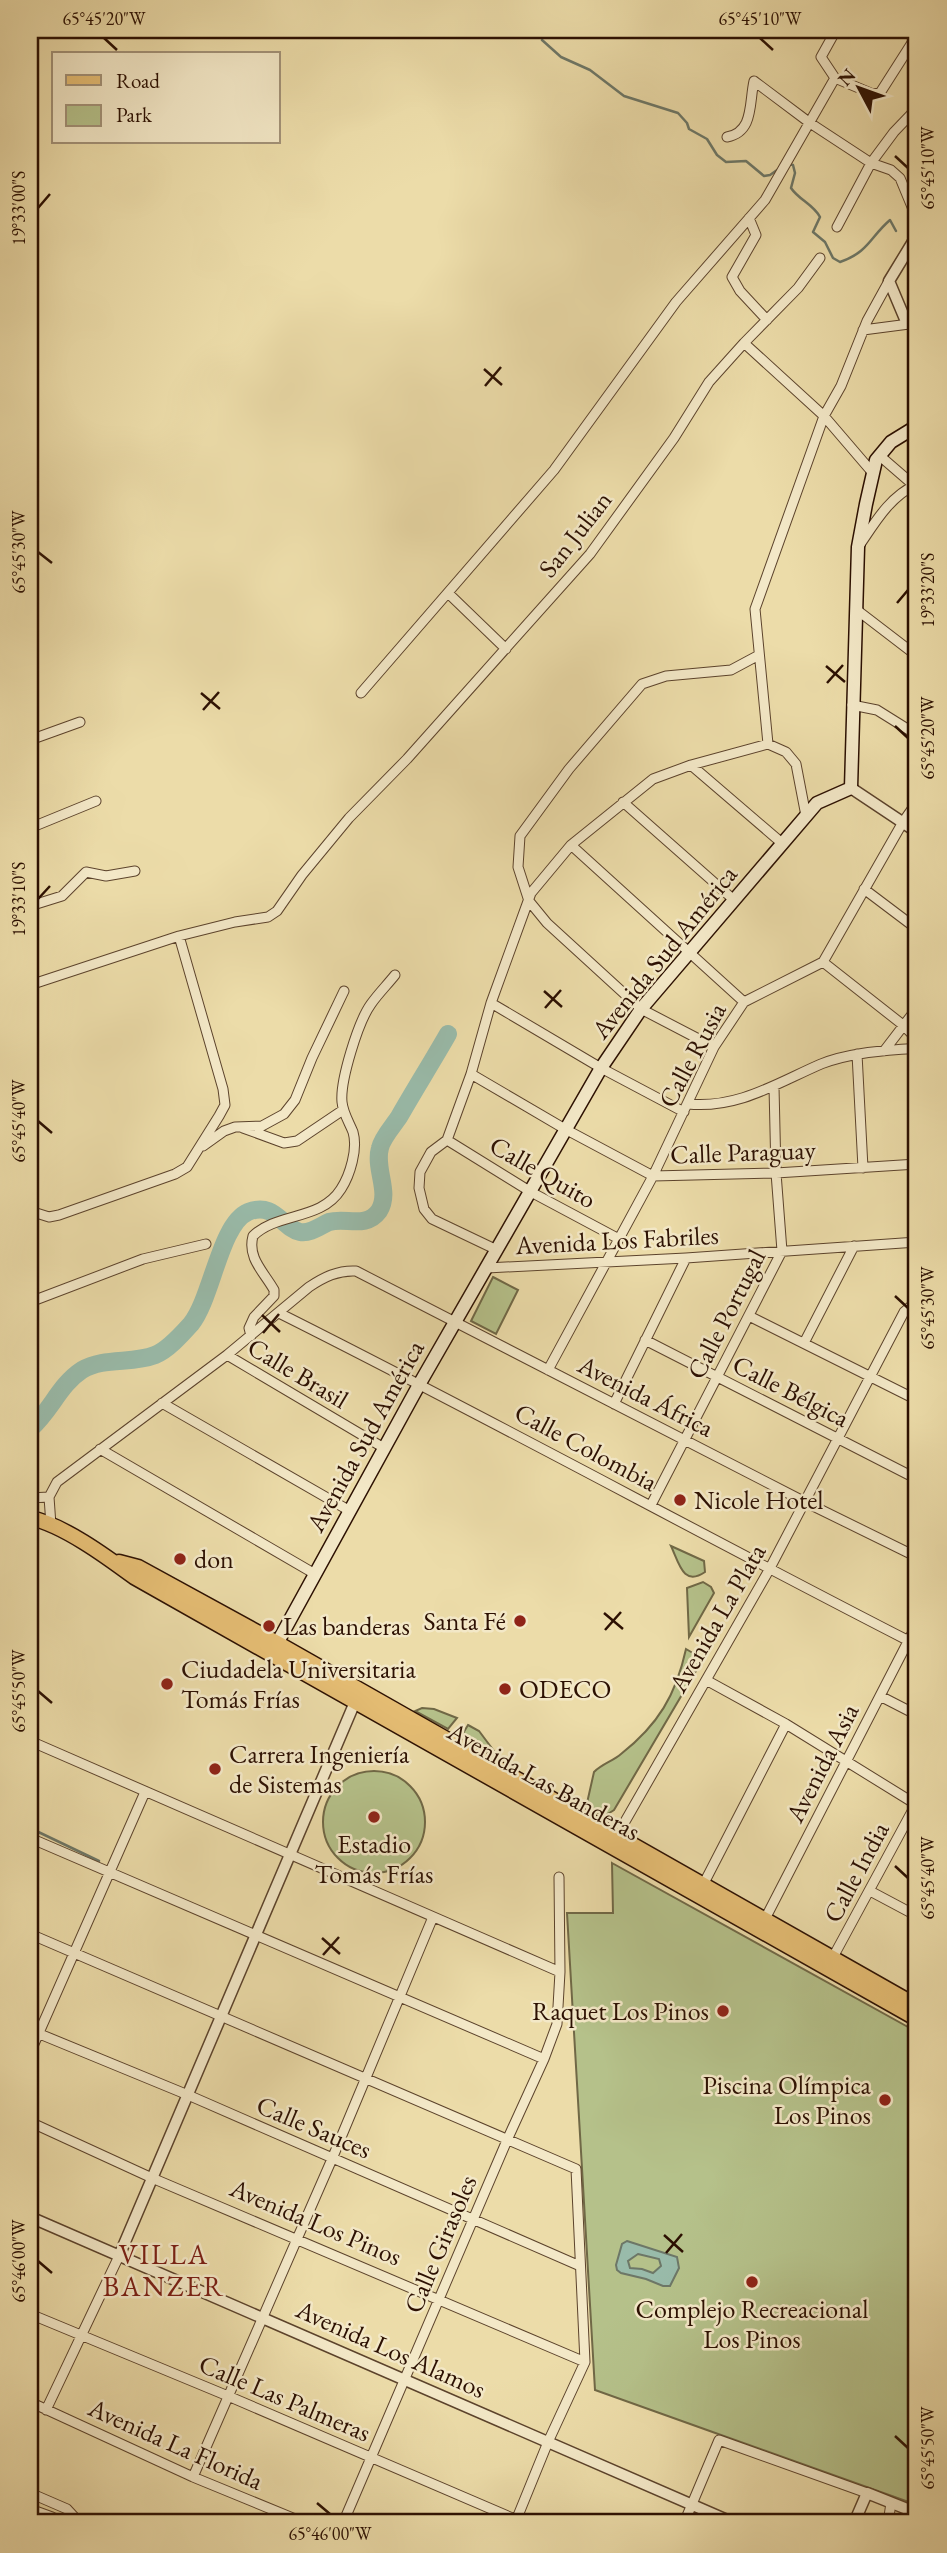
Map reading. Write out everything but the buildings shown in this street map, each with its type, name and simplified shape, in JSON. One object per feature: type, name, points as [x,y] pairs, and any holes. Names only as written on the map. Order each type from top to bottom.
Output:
[{"type":"main road","points":[[851,789],[858,547],[872,472],[891,442],[917,426]]},
{"type":"main road","name":"Avenida Sud América","points":[[275,1648],[420,1383],[601,1068],[641,1009],[817,803],[851,789]]},
{"type":"main road","name":"Avenida Las Banderas","points":[[30,1518],[51,1525],[111,1560],[134,1577],[275,1648],[614,1841],[917,2019]]},
{"type":"main road","name":"Avenida Las Banderas","points":[[275,1648],[355,1702],[614,1841],[703,1885],[917,2006]]},
{"type":"street","points":[[836,30],[821,57],[835,78],[873,94],[880,93],[917,35]]},
{"type":"street","points":[[361,693],[554,470],[676,302],[765,200],[835,78]]},
{"type":"street","points":[[727,137],[743,132],[748,123],[754,81],[810,123],[871,163],[891,170],[900,178],[917,219]]},
{"type":"street","points":[[837,227],[871,163],[894,132],[917,108]]},
{"type":"street","points":[[749,218],[756,235],[732,277],[740,291],[767,320]]},
{"type":"street","points":[[768,744],[755,609],[824,416],[841,386],[863,330],[917,235]]},
{"type":"street","name":"San Julian","points":[[30,985],[179,936],[268,917],[283,903],[302,875],[349,818],[383,786],[590,554],[674,438],[709,382],[798,288],[820,258]]},
{"type":"street","points":[[863,330],[913,325],[889,281]]},
{"type":"street","points":[[744,343],[824,416],[872,472]]},
{"type":"street","points":[[880,456],[916,486]]},
{"type":"street","points":[[858,547],[887,505],[905,489],[916,486]]},
{"type":"street","points":[[448,593],[506,649]]},
{"type":"street","points":[[857,610],[917,656]]},
{"type":"street","points":[[715,1047],[641,1009],[547,923],[529,901],[518,867],[520,836],[569,769],[642,684],[666,676],[731,670],[759,655]]},
{"type":"street","points":[[852,705],[877,710],[917,735]]},
{"type":"street","points":[[30,740],[80,722]]},
{"type":"street","points":[[497,1250],[432,1219],[424,1209],[419,1188],[420,1172],[431,1152],[447,1140],[471,1074],[491,1003],[531,894],[571,845],[624,802],[653,779],[691,765],[768,744],[786,752],[796,764],[806,816]]},
{"type":"street","points":[[691,765],[783,844]]},
{"type":"street","points":[[851,789],[917,832]]},
{"type":"street","points":[[30,828],[96,801]]},
{"type":"street","points":[[624,802],[734,900]]},
{"type":"street","points":[[917,802],[902,822],[823,962],[917,1039]]},
{"type":"street","points":[[571,845],[744,1002]]},
{"type":"street","points":[[30,906],[62,896],[86,872],[106,876],[135,871]]},
{"type":"street","points":[[864,889],[917,929]]},
{"type":"street","points":[[30,1211],[49,1217],[59,1215],[146,1186],[187,1167],[225,1105],[223,1089],[179,936]]},
{"type":"street","name":"Calle Rusia","points":[[548,1370],[653,1176],[715,1047],[744,1002],[823,962]]},
{"type":"street","points":[[251,1336],[249,1328],[254,1317],[274,1296],[274,1290],[253,1258],[250,1247],[253,1236],[269,1225],[304,1216],[320,1208],[341,1191],[356,1145],[342,1096],[352,1048],[369,1006],[395,975]]},
{"type":"street","points":[[196,1152],[224,1130],[238,1126],[262,1126],[284,1114],[295,1100],[344,991]]},
{"type":"street","points":[[491,1003],[601,1068],[686,1108],[749,1098],[822,1064],[857,1054],[917,1048]]},
{"type":"street","points":[[884,1051],[917,1007]]},
{"type":"street","points":[[857,1054],[863,1167]]},
{"type":"street","name":"Calle Paraguay","points":[[471,1074],[653,1176],[776,1173],[917,1164]]},
{"type":"street","name":"Calle Portugal","points":[[650,1505],[782,1251],[776,1173],[775,1087]]},
{"type":"street","points":[[238,1126],[285,1143],[297,1141],[344,1110]]},
{"type":"street","name":"Calle Quito","points":[[447,1140],[531,1192],[619,1239]]},
{"type":"street","name":"Avenida Los Fabriles","points":[[487,1268],[917,1242]]},
{"type":"street","points":[[30,1302],[143,1259],[206,1244]]},
{"type":"street","points":[[804,1343],[854,1246]]},
{"type":"street","points":[[614,1404],[686,1258]]},
{"type":"street","name":"Avenida África","points":[[279,1313],[322,1278],[344,1270],[356,1270],[917,1557]]},
{"type":"street","name":"Avenida La Plata","points":[[614,1841],[769,1570],[904,1312],[917,1301]]},
{"type":"street","points":[[51,1525],[49,1497],[57,1482],[279,1313]]},
{"type":"street","name":"Calle Colombia","points":[[279,1313],[420,1383],[769,1570],[909,1641]]},
{"type":"street","points":[[749,1316],[917,1400]]},
{"type":"street","name":"Calle Bélgica","points":[[645,1340],[917,1479]]},
{"type":"street","name":"Calle Brasil","points":[[227,1355],[384,1448]]},
{"type":"street","points":[[162,1404],[350,1511]]},
{"type":"street","points":[[100,1449],[315,1574]]},
{"type":"street","points":[[30,1498],[49,1497]]},
{"type":"street","name":"Avenida Asia","points":[[764,1921],[917,1625]]},
{"type":"street","points":[[706,1679],[786,1724],[916,1805]]},
{"type":"street","points":[[880,1696],[917,1715]]},
{"type":"street","points":[[46,2410],[119,2256],[355,1702]]},
{"type":"street","points":[[703,1885],[786,1724]]},
{"type":"street","points":[[30,1741],[560,1972]]},
{"type":"street","points":[[30,2053],[34,2031],[74,1954],[145,1793]]},
{"type":"street","name":"Calle India","points":[[832,1959],[916,1805]]},
{"type":"street","points":[[30,1838],[544,2059]]},
{"type":"street","name":"Calle Girasoles","points":[[343,2523],[557,2024],[560,1972],[559,1877]]},
{"type":"street","points":[[870,1891],[917,1916]]},
{"type":"street","points":[[193,2477],[332,2159],[433,1917]]},
{"type":"street","points":[[30,1934],[576,2169],[585,2362],[548,2442],[519,2522]]},
{"type":"street","name":"Calle Sauces","points":[[34,2031],[580,2266]]},
{"type":"street","name":"Avenida Los Pinos","points":[[30,2122],[152,2178],[585,2362]]},
{"type":"street","name":"Avenida Los Alamos","points":[[30,2217],[734,2523]]},
{"type":"street","name":"Calle Las Palmeras","points":[[30,2314],[519,2522]]},
{"type":"street","name":"Avenida La Florida","points":[[30,2402],[193,2477],[305,2523]]},
{"type":"street","points":[[684,2523],[719,2440],[917,2513]]},
{"type":"street","points":[[30,2493],[66,2509],[80,2523]]},
{"type":"street","points":[[854,2523],[867,2493]]},
{"type":"street","points":[[888,2523],[891,2503]]},
{"type":"street","points":[[30,2509],[51,2520],[66,2523]]},
{"type":"green space","points":[[493,1277],[518,1290],[496,1334],[471,1321]]},
{"type":"green space","points":[[671,1546],[704,1561],[705,1572],[692,1577],[687,1575],[679,1566]]},
{"type":"green space","points":[[703,1582],[711,1587],[714,1593],[689,1637],[687,1588]]},
{"type":"green space","points":[[686,1649],[703,1659],[614,1810],[606,1815],[592,1811],[587,1803],[594,1772],[634,1743],[664,1708],[677,1681]]},
{"type":"green space","points":[[422,1708],[434,1709],[457,1718],[448,1729],[415,1711]]},
{"type":"green space","points":[[468,1725],[479,1731],[500,1759],[462,1735]]},
{"type":"green space","name":"Estadio Tomás Frías","points":[[374,1771],[393,1775],[410,1786],[421,1803],[425,1822],[421,1841],[410,1858],[393,1869],[374,1873],[355,1869],[338,1858],[327,1841],[323,1822],[327,1803],[338,1786],[355,1775]]},
{"type":"green space","name":"Complejo Recreacional Los Pinos","points":[[612,1863],[917,2032],[917,2505],[595,2390],[567,1913],[613,1913]]},
{"type":"shaded area","points":[[627,2241],[677,2257],[679,2268],[670,2286],[617,2270],[622,2244]],"holes":[[[638,2254],[659,2259],[661,2266],[653,2273],[630,2268],[628,2261]]]},
{"type":"waterway","points":[[542,40],[561,57],[590,70],[624,96],[678,113],[689,129],[707,139],[717,155],[726,162],[746,161],[764,176],[780,168]]},
{"type":"waterway","points":[[788,164],[793,165],[795,173],[791,188],[820,217],[813,232],[825,242],[833,258],[840,262],[857,254],[890,220],[896,231]]},
{"type":"waterway","points":[[30,1429],[67,1383],[82,1370],[99,1363],[155,1355],[179,1337],[198,1312],[230,1231],[238,1219],[248,1212],[272,1212],[300,1232],[311,1231],[329,1222],[362,1221],[374,1216],[379,1211],[383,1196],[379,1164],[381,1144],[448,1034]]},
{"type":"waterway","points":[[30,1828],[99,1861]]},
{"type":"place","name":"Nicole Hotel","points":[[680,1500]]},
{"type":"place","name":"don","points":[[180,1559]]},
{"type":"place","name":"Santa Fé","points":[[520,1621]]},
{"type":"place","name":"Las banderas","points":[[269,1626]]},
{"type":"place","name":"Ciudadela Universitaria Tomás Frías","points":[[167,1684]]},
{"type":"place","name":"ODECO","points":[[505,1689]]},
{"type":"place","name":"Carrera Ingeniería de Sistemas","points":[[215,1769]]},
{"type":"place","name":"Estadio Tomás Frías","points":[[374,1817]]},
{"type":"place","name":"Raquet Los Pinos","points":[[723,2011]]},
{"type":"place","name":"Piscina Olímpica Los Pinos","points":[[885,2100]]},
{"type":"place","name":"Complejo Recreacional Los Pinos","points":[[752,2282]]},
{"type":"district","name":"VILLA BANZER","points":[[164,2270]]}]
